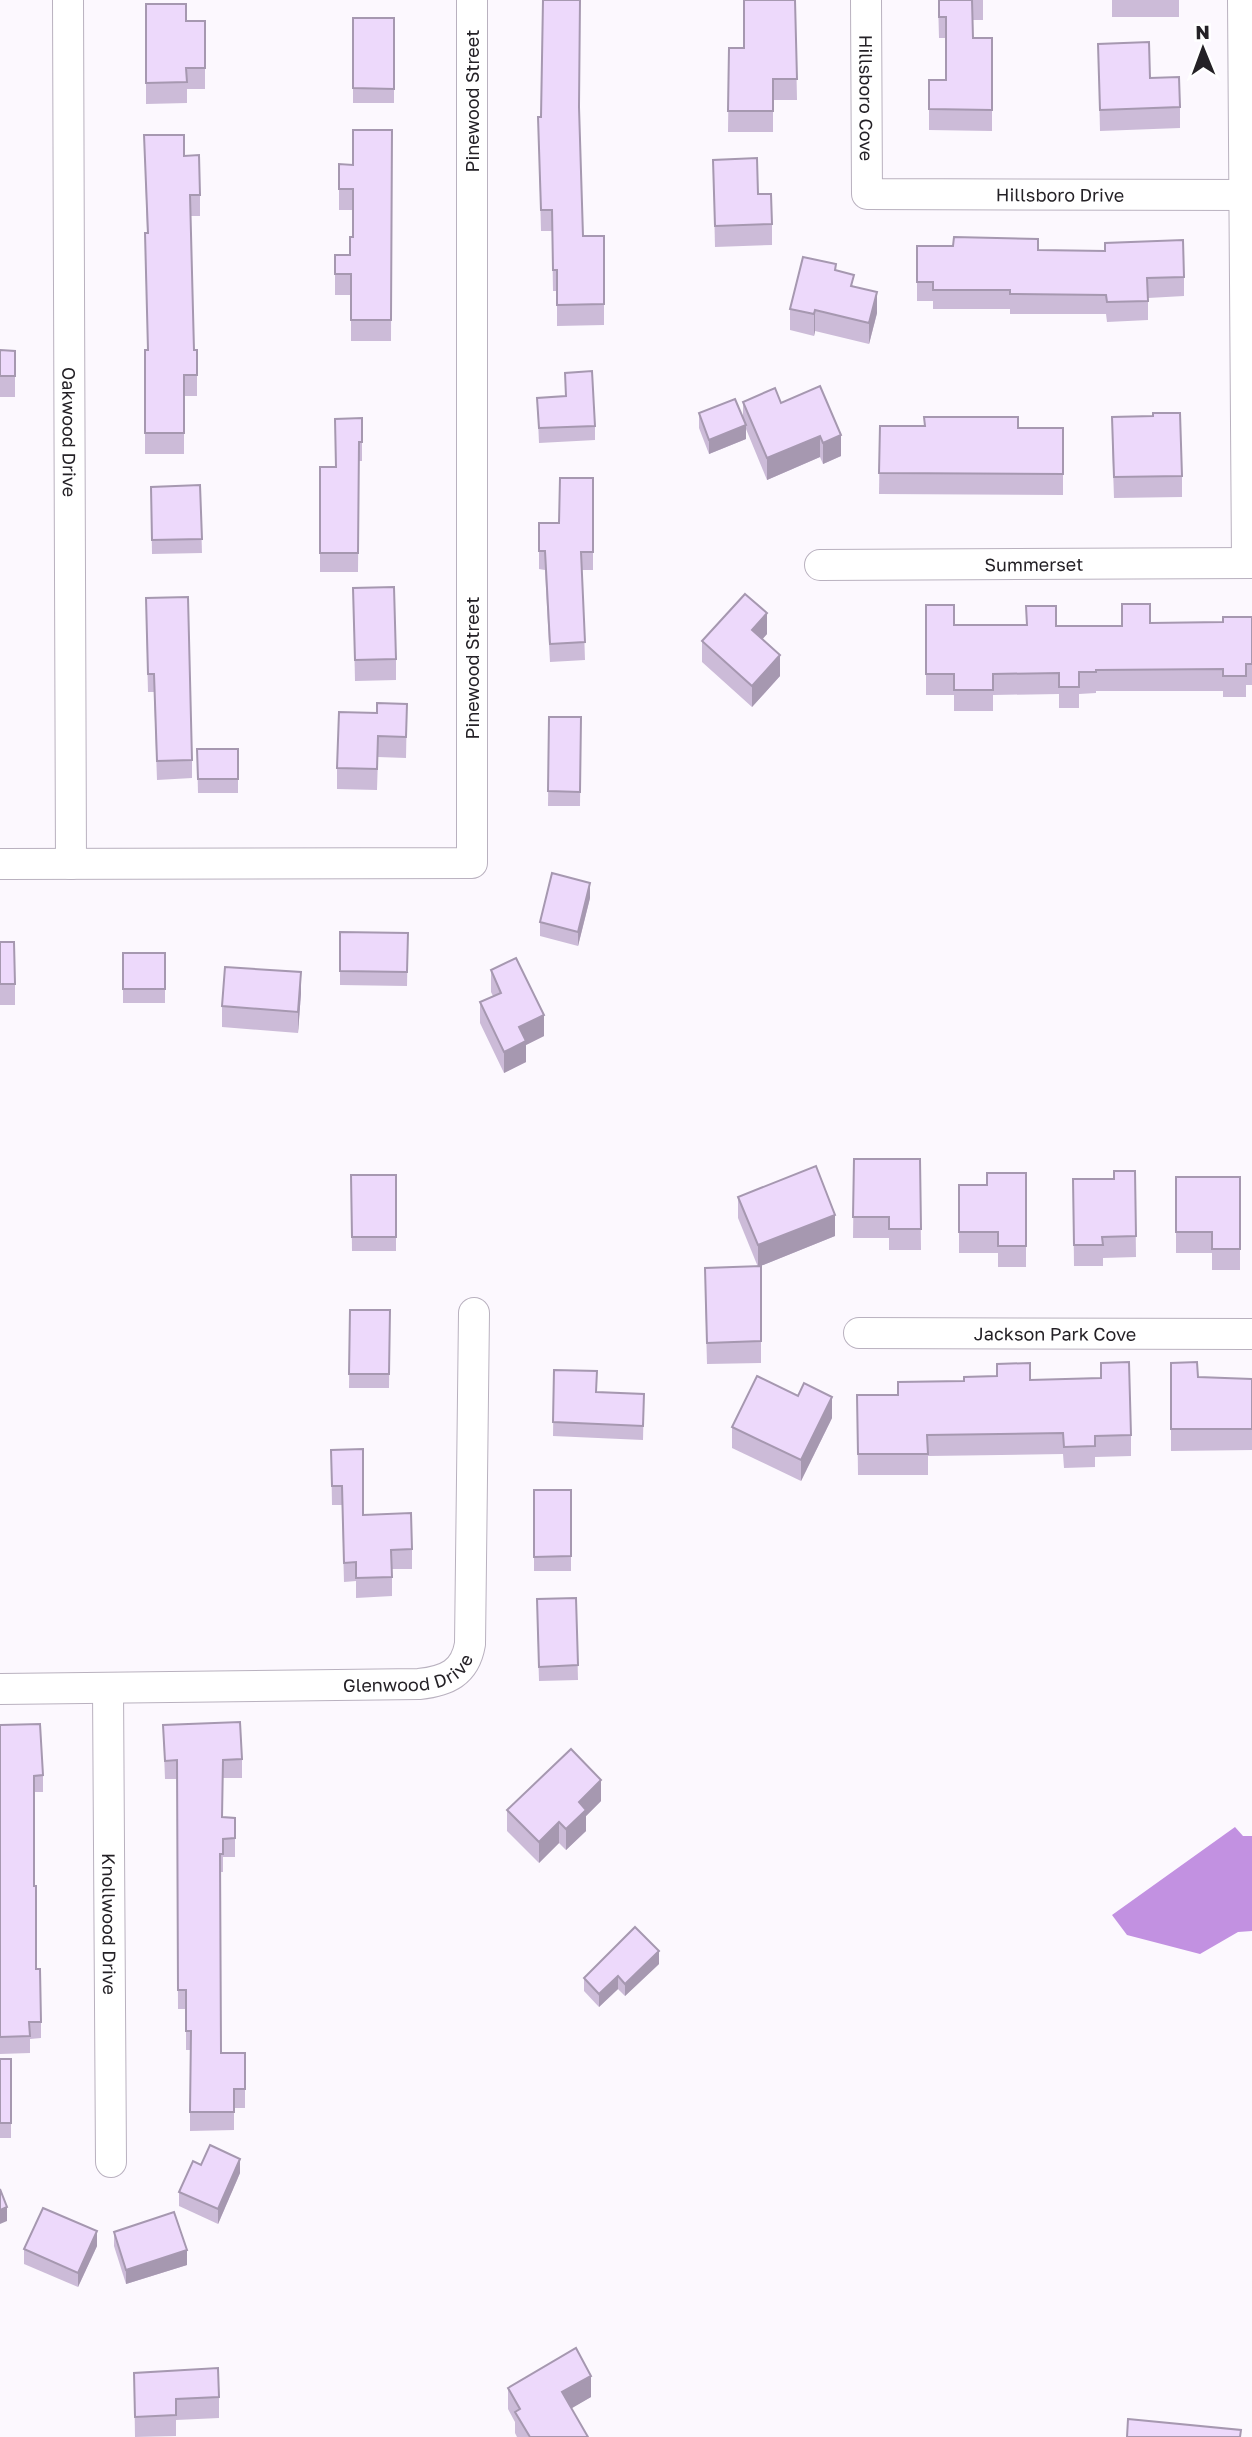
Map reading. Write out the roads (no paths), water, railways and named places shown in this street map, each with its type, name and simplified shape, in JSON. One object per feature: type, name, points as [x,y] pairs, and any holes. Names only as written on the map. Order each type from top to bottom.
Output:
[{"type":"street","name":"Oakwood Drive","points":[[68,0],[71,864]]},
{"type":"street","name":"Pinewood Street","points":[[0,864],[472,863],[472,0]]},
{"type":"street","name":"Hillsboro Cove","points":[[866,0],[867,194]]},
{"type":"street","name":"Summerset","points":[[820,565],[1250,563],[1249,195],[1243,0]]},
{"type":"street","name":"Hillsboro Drive","points":[[867,194],[1249,195]]},
{"type":"street","name":"Glenwood Drive","points":[[0,1689],[419,1684],[446,1679],[456,1674],[464,1665],[470,1644],[474,1313]]},
{"type":"street","name":"Jackson Park Cove","points":[[859,1333],[1252,1334]]},
{"type":"street","name":"Knollwood Drive","points":[[108,1688],[111,2162]]}]
